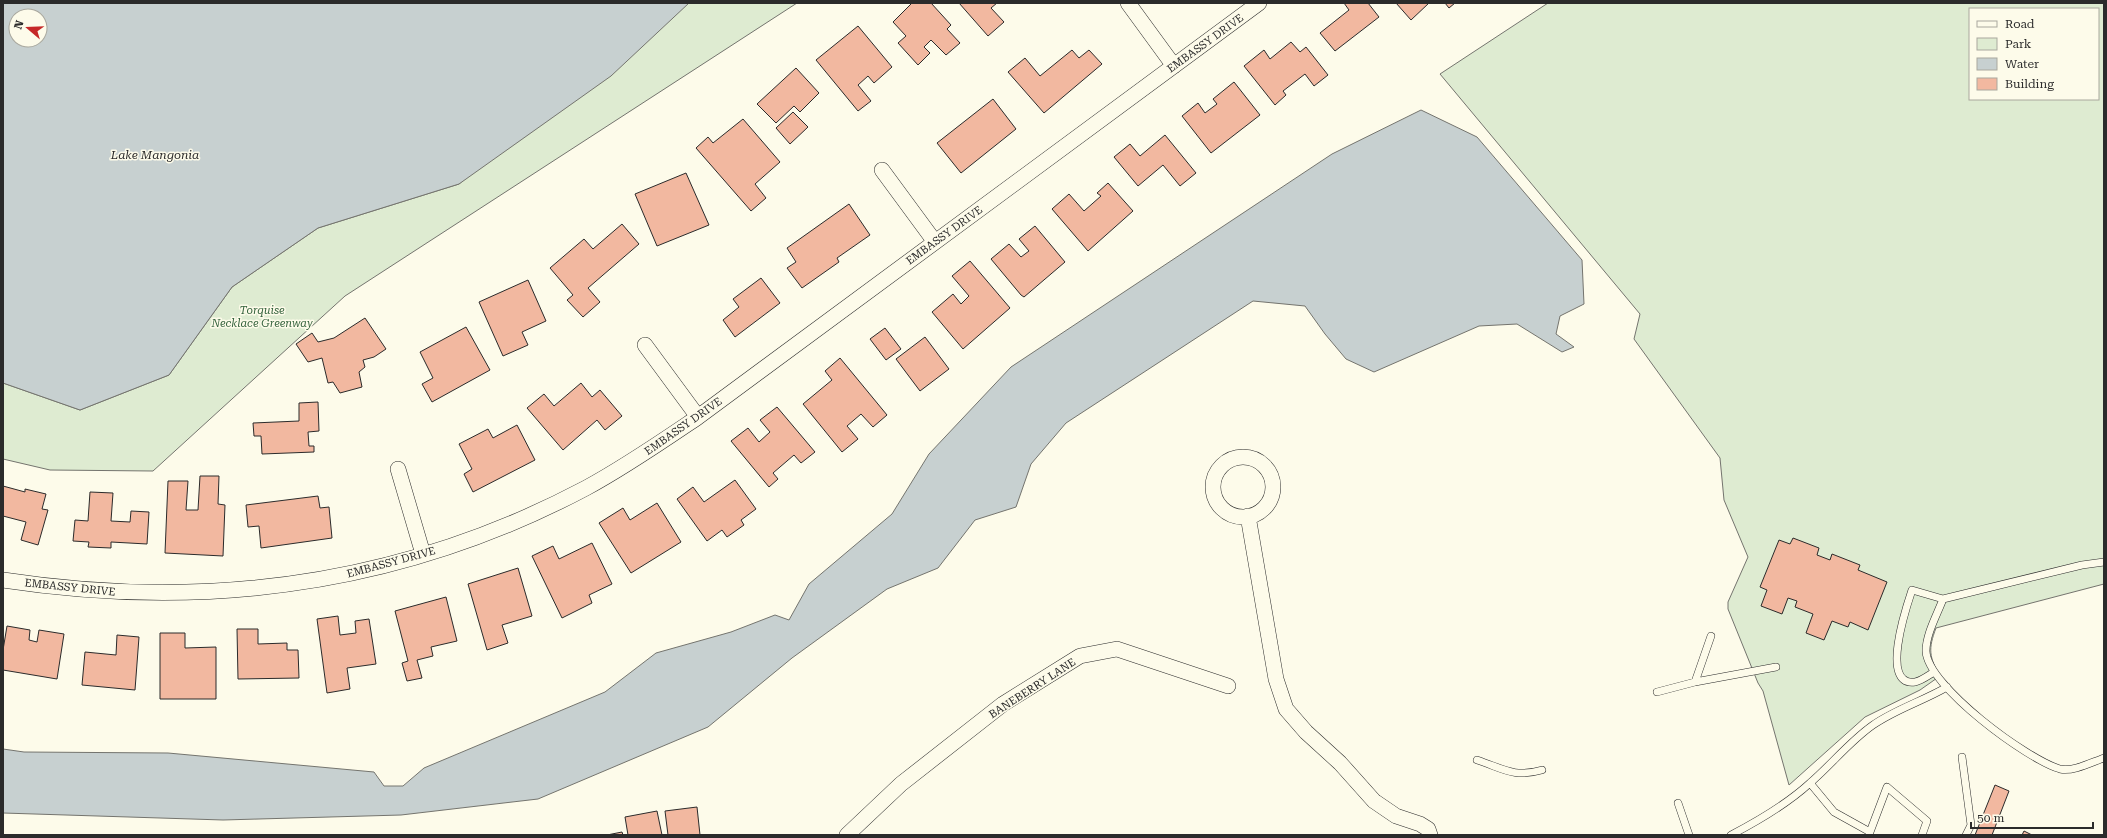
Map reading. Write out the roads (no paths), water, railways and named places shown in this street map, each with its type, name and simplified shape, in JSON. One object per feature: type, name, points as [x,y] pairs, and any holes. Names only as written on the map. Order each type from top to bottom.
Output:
[{"type":"street","points":[[1128,3],[1174,66]]},
{"type":"street","name":"EMBASSY DRIVE","points":[[3,580],[102,592],[161,594],[220,592],[321,579],[379,567],[424,554],[499,527],[586,488],[649,451],[698,417],[1259,3]]},
{"type":"street","points":[[882,170],[935,242]]},
{"type":"street","points":[[645,345],[698,417]]},
{"type":"street","points":[[1247,456],[1257,459],[1271,474],[1274,484],[1272,495],[1268,504],[1261,512],[1248,516],[1231,515],[1217,502],[1213,493],[1215,474],[1228,460],[1237,457],[1247,456]]},
{"type":"street","points":[[398,469],[424,554]]},
{"type":"street","points":[[1248,516],[1276,679],[1286,709],[1306,732],[1340,762],[1374,801],[1396,816],[1420,824],[1428,829],[1430,835]]},
{"type":"street","name":"BANEBERRY LANE","points":[[847,835],[900,784],[1004,704],[1080,656],[1117,649],[1228,686]]},
{"type":"lane","points":[[1934,672],[1916,682],[1908,681],[1900,675],[1896,661],[1901,623],[1912,590],[1943,599],[2082,565],[2104,562]]},
{"type":"lane","points":[[1943,599],[1928,636],[1926,652],[1934,672],[1977,717],[2012,743],[2061,769],[2074,768],[2104,758]]},
{"type":"lane","points":[[1695,682],[1711,636]]},
{"type":"lane","points":[[1657,692],[1695,682],[1776,667]]},
{"type":"lane","points":[[1731,835],[1775,810],[1810,783],[1855,739],[1874,725],[1894,713],[1927,699],[1947,687]]},
{"type":"lane","points":[[1962,757],[1971,825],[1966,835]]},
{"type":"lane","points":[[1477,760],[1514,773],[1526,774],[1542,770]]},
{"type":"lane","points":[[1810,783],[1834,812],[1870,834],[1887,787],[1927,821],[1922,835]]},
{"type":"lane","points":[[1678,803],[1689,835]]},
{"type":"water","name":"Lake Mangonia","points":[[3,3],[689,3],[611,76],[459,184],[318,228],[232,287],[169,375],[80,410],[3,383]]},
{"type":"water","points":[[1421,110],[1477,137],[1582,260],[1584,304],[1560,316],[1556,334],[1574,347],[1562,352],[1517,324],[1479,326],[1374,372],[1346,359],[1325,334],[1305,306],[1253,301],[1066,423],[1031,464],[1016,507],[975,520],[938,568],[887,589],[792,658],[708,727],[538,799],[401,815],[223,820],[3,813],[3,749],[24,752],[168,753],[374,772],[384,786],[403,786],[424,768],[605,692],[656,653],[731,632],[775,615],[789,620],[809,584],[892,514],[929,454],[1011,367],[1332,154]]},
{"type":"park label","name":"Torquise Necklace Greenway","points":[[262,316]]}]
